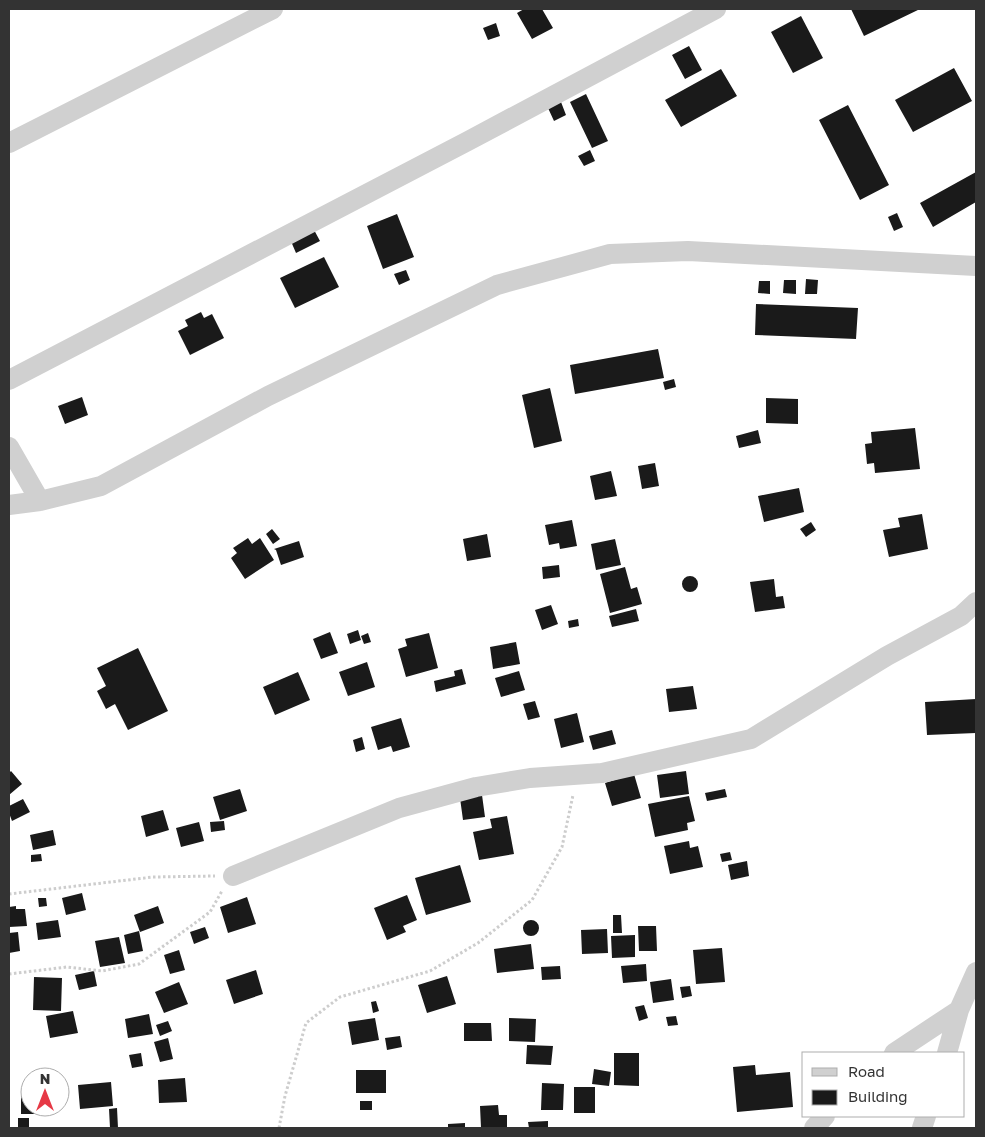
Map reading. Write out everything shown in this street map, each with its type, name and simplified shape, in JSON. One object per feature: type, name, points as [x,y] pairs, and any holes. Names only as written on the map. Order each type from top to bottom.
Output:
[{"type":"street","points":[[9,143],[273,9]]},
{"type":"street","points":[[9,380],[716,9]]},
{"type":"street","points":[[9,505],[40,501],[101,486],[268,396],[497,285],[610,254],[688,251],[976,266]]},
{"type":"street","points":[[9,447],[40,501]]},
{"type":"street","points":[[233,876],[399,808],[476,787],[530,778],[602,773],[751,739],[887,656],[961,616],[976,602]]},
{"type":"street","points":[[946,1052],[959,1010],[976,972]]},
{"type":"street","points":[[896,1052],[959,1010]]},
{"type":"street","points":[[814,1128],[824,1117]]},
{"type":"path","points":[[279,1128],[285,1096],[306,1023],[340,997],[430,971],[478,942],[532,900],[562,847],[577,775]]},
{"type":"path","points":[[9,894],[153,877],[233,876]]},
{"type":"path","points":[[9,974],[67,967],[102,971],[140,964],[210,912],[233,876]]},
{"type":"building","points":[[524,9],[542,9],[553,28],[532,39],[517,13]]},
{"type":"building","points":[[851,9],[920,9],[864,36]]},
{"type":"building","points":[[801,16],[823,58],[793,73],[771,32]]},
{"type":"building","points":[[496,23],[500,36],[488,40],[483,28]]},
{"type":"building","points":[[689,46],[702,70],[685,79],[672,55]]},
{"type":"building","points":[[954,68],[972,101],[913,132],[895,100]]},
{"type":"building","points":[[721,69],[737,96],[681,127],[665,100]]},
{"type":"building","points":[[586,94],[608,141],[592,148],[570,102]]},
{"type":"building","points":[[561,102],[566,115],[554,121],[548,108]]},
{"type":"building","points":[[848,105],[889,185],[860,200],[819,120]]},
{"type":"building","points":[[590,150],[595,161],[584,166],[578,156]]},
{"type":"building","points":[[976,172],[976,202],[933,227],[920,203]]},
{"type":"building","points":[[897,213],[903,227],[894,231],[888,217]]},
{"type":"building","points":[[397,214],[414,257],[383,269],[367,226]]},
{"type":"building","points":[[313,228],[320,241],[296,253],[290,239]]},
{"type":"building","points":[[324,257],[339,287],[295,308],[280,278]]},
{"type":"building","points":[[406,270],[410,280],[399,285],[394,274]]},
{"type":"building","points":[[806,279],[818,280],[817,294],[805,294]]},
{"type":"building","points":[[784,280],[796,280],[796,294],[783,293]]},
{"type":"building","points":[[759,281],[770,281],[770,294],[758,293]]},
{"type":"building","points":[[756,304],[858,308],[856,339],[755,335]]},
{"type":"building","points":[[201,312],[204,318],[212,314],[224,338],[190,355],[178,331],[188,326],[185,320]]},
{"type":"building","points":[[658,349],[664,378],[575,394],[570,365]]},
{"type":"building","points":[[674,379],[676,387],[665,390],[663,382]]},
{"type":"building","points":[[550,388],[562,441],[534,448],[522,395]]},
{"type":"building","points":[[82,397],[88,415],[65,424],[58,406]]},
{"type":"building","points":[[766,398],[798,399],[798,424],[766,423]]},
{"type":"building","points":[[915,428],[920,469],[875,473],[874,463],[867,464],[865,444],[872,443],[871,432]]},
{"type":"building","points":[[758,430],[761,443],[739,448],[736,436]]},
{"type":"building","points":[[655,463],[659,486],[642,489],[638,466]]},
{"type":"building","points":[[611,471],[617,496],[595,500],[590,476]]},
{"type":"building","points":[[799,488],[804,512],[764,522],[758,496]]},
{"type":"building","points":[[922,514],[928,549],[889,557],[883,530],[900,527],[898,518]]},
{"type":"building","points":[[572,520],[577,546],[560,549],[559,543],[549,545],[545,525]]},
{"type":"building","points":[[811,522],[816,530],[806,537],[800,529]]},
{"type":"building","points":[[272,529],[280,539],[273,544],[266,534]]},
{"type":"building","points":[[487,534],[491,557],[467,561],[463,539]]},
{"type":"building","points":[[248,538],[252,544],[260,538],[274,560],[245,579],[231,558],[237,553],[233,548]]},
{"type":"building","points":[[615,539],[621,565],[596,570],[591,544]]},
{"type":"building","points":[[299,541],[304,557],[281,565],[274,549]]},
{"type":"building","points":[[559,565],[560,577],[543,579],[542,567]]},
{"type":"building","points":[[625,567],[631,589],[637,587],[642,604],[610,613],[600,574]]},
{"type":"building","points":[[690,576],[696,578],[698,584],[696,590],[690,592],[684,590],[682,584],[684,578]]},
{"type":"building","points":[[774,579],[776,597],[783,596],[785,608],[755,612],[750,582]]},
{"type":"building","points":[[551,605],[558,624],[542,630],[535,610]]},
{"type":"building","points":[[636,609],[639,621],[612,627],[609,616]]},
{"type":"building","points":[[578,619],[579,626],[569,628],[568,621]]},
{"type":"building","points":[[358,630],[361,640],[350,644],[347,634]]},
{"type":"building","points":[[330,632],[338,653],[321,659],[313,639]]},
{"type":"building","points":[[368,633],[371,642],[364,644],[361,636]]},
{"type":"building","points":[[429,633],[438,668],[406,677],[398,649],[407,646],[405,639]]},
{"type":"building","points":[[516,642],[520,664],[493,669],[490,647]]},
{"type":"building","points":[[138,648],[168,711],[128,730],[115,704],[106,709],[97,691],[106,686],[97,668]]},
{"type":"building","points":[[367,662],[375,687],[348,696],[339,672]]},
{"type":"building","points":[[462,669],[466,684],[436,692],[434,681],[455,676],[454,671]]},
{"type":"building","points":[[519,671],[525,690],[501,697],[495,678]]},
{"type":"building","points":[[298,672],[310,700],[275,715],[263,687]]},
{"type":"building","points":[[693,686],[697,709],[669,712],[666,689]]},
{"type":"building","points":[[976,699],[976,733],[927,735],[925,702]]},
{"type":"building","points":[[535,701],[540,717],[528,720],[523,704]]},
{"type":"building","points":[[577,713],[584,742],[561,748],[554,719]]},
{"type":"building","points":[[401,718],[410,747],[393,752],[391,746],[378,750],[371,727]]},
{"type":"building","points":[[612,730],[616,744],[593,750],[589,736]]},
{"type":"building","points":[[362,737],[365,749],[356,752],[353,740]]},
{"type":"building","points":[[11,771],[22,784],[9,795],[9,773]]},
{"type":"building","points":[[686,771],[689,794],[660,798],[657,775]]},
{"type":"building","points":[[634,774],[641,798],[612,806],[605,783]]},
{"type":"building","points":[[240,789],[247,811],[220,820],[213,797]]},
{"type":"building","points":[[725,789],[727,797],[707,801],[705,793]]},
{"type":"building","points":[[482,795],[485,817],[463,820],[460,798]]},
{"type":"building","points":[[689,796],[695,821],[687,823],[688,830],[655,837],[648,804]]},
{"type":"building","points":[[23,799],[30,812],[12,821],[9,806]]},
{"type":"building","points":[[163,810],[169,830],[146,837],[141,816]]},
{"type":"building","points":[[507,816],[514,854],[479,860],[473,832],[492,828],[490,819]]},
{"type":"building","points":[[224,821],[225,830],[211,832],[210,822]]},
{"type":"building","points":[[199,822],[204,841],[181,847],[176,828]]},
{"type":"building","points":[[53,830],[56,845],[33,850],[30,835]]},
{"type":"building","points":[[689,841],[690,848],[698,846],[703,867],[670,874],[664,846]]},
{"type":"building","points":[[730,852],[732,860],[722,862],[720,854]]},
{"type":"building","points":[[41,854],[42,861],[31,862],[31,855]]},
{"type":"building","points":[[747,861],[749,876],[731,880],[728,865]]},
{"type":"building","points":[[460,865],[471,902],[426,915],[415,878]]},
{"type":"building","points":[[82,893],[86,910],[66,915],[62,898]]},
{"type":"building","points":[[407,895],[417,920],[403,926],[406,932],[387,940],[374,908]]},
{"type":"building","points":[[247,897],[256,924],[228,933],[220,907]]},
{"type":"building","points":[[38,898],[46,898],[47,906],[39,907]]},
{"type":"building","points":[[16,906],[16,909],[25,909],[27,926],[9,927],[9,907]]},
{"type":"building","points":[[158,906],[164,923],[140,932],[134,915]]},
{"type":"building","points":[[613,915],[621,915],[622,933],[613,933]]},
{"type":"building","points":[[58,920],[61,937],[38,940],[36,923]]},
{"type":"building","points":[[531,920],[537,922],[539,928],[537,934],[531,936],[525,934],[523,928],[525,922]]},
{"type":"building","points":[[638,926],[656,926],[657,951],[639,951]]},
{"type":"building","points":[[205,927],[209,938],[194,944],[190,932]]},
{"type":"building","points":[[607,929],[608,953],[582,954],[581,930]]},
{"type":"building","points":[[139,931],[143,951],[128,954],[124,935]]},
{"type":"building","points":[[18,932],[20,951],[9,953],[9,933]]},
{"type":"building","points":[[635,935],[635,957],[612,958],[611,936]]},
{"type":"building","points":[[119,937],[125,963],[100,967],[95,941]]},
{"type":"building","points":[[531,944],[534,969],[497,973],[494,949]]},
{"type":"building","points":[[722,948],[725,982],[696,984],[693,950]]},
{"type":"building","points":[[179,950],[185,970],[170,974],[164,955]]},
{"type":"building","points":[[646,964],[647,981],[623,983],[621,966]]},
{"type":"building","points":[[560,966],[561,979],[542,980],[541,967]]},
{"type":"building","points":[[256,970],[263,994],[234,1004],[226,980]]},
{"type":"building","points":[[94,971],[97,986],[79,990],[75,975]]},
{"type":"building","points":[[447,976],[456,1004],[427,1013],[418,985]]},
{"type":"building","points":[[34,977],[62,978],[61,1011],[33,1010]]},
{"type":"building","points":[[671,979],[674,1000],[653,1003],[650,982]]},
{"type":"building","points":[[179,982],[188,1004],[164,1013],[155,992]]},
{"type":"building","points":[[690,986],[692,996],[682,998],[680,987]]},
{"type":"building","points":[[376,1001],[379,1011],[373,1013],[371,1002]]},
{"type":"building","points":[[644,1005],[648,1018],[639,1021],[635,1007]]},
{"type":"building","points":[[73,1011],[78,1033],[50,1038],[46,1016]]},
{"type":"building","points":[[149,1014],[153,1034],[128,1038],[125,1019]]},
{"type":"building","points":[[676,1016],[678,1025],[668,1026],[666,1017]]},
{"type":"building","points":[[375,1018],[379,1040],[352,1045],[348,1022]]},
{"type":"building","points":[[509,1018],[536,1019],[535,1042],[509,1041]]},
{"type":"building","points":[[168,1021],[172,1031],[160,1036],[156,1025]]},
{"type":"building","points":[[464,1023],[491,1023],[492,1041],[464,1041]]},
{"type":"building","points":[[400,1036],[402,1047],[387,1050],[385,1038]]},
{"type":"building","points":[[168,1038],[173,1059],[160,1062],[154,1042]]},
{"type":"building","points":[[527,1045],[553,1046],[551,1065],[526,1064]]},
{"type":"building","points":[[141,1053],[143,1066],[132,1068],[129,1055]]},
{"type":"building","points":[[614,1053],[639,1053],[639,1086],[614,1085]]},
{"type":"building","points":[[755,1065],[756,1075],[790,1072],[793,1107],[737,1112],[733,1067]]},
{"type":"building","points":[[594,1069],[611,1072],[609,1086],[592,1084]]},
{"type":"building","points":[[356,1070],[386,1070],[386,1093],[356,1093]]},
{"type":"building","points":[[185,1078],[187,1102],[159,1103],[158,1080]]},
{"type":"building","points":[[111,1082],[113,1106],[80,1109],[78,1085]]},
{"type":"building","points":[[542,1083],[564,1084],[563,1110],[541,1110]]},
{"type":"building","points":[[574,1087],[595,1087],[595,1113],[574,1113]]},
{"type":"building","points":[[360,1101],[372,1101],[372,1110],[360,1110]]},
{"type":"building","points":[[498,1105],[499,1115],[507,1115],[507,1128],[481,1128],[480,1106]]},
{"type":"building","points":[[117,1108],[118,1128],[110,1128],[109,1109]]},
{"type":"building","points":[[18,1118],[29,1118],[29,1128],[18,1128]]},
{"type":"building","points":[[548,1121],[548,1128],[529,1128],[528,1122]]},
{"type":"building","points":[[465,1123],[465,1128],[448,1128],[448,1124]]}]
